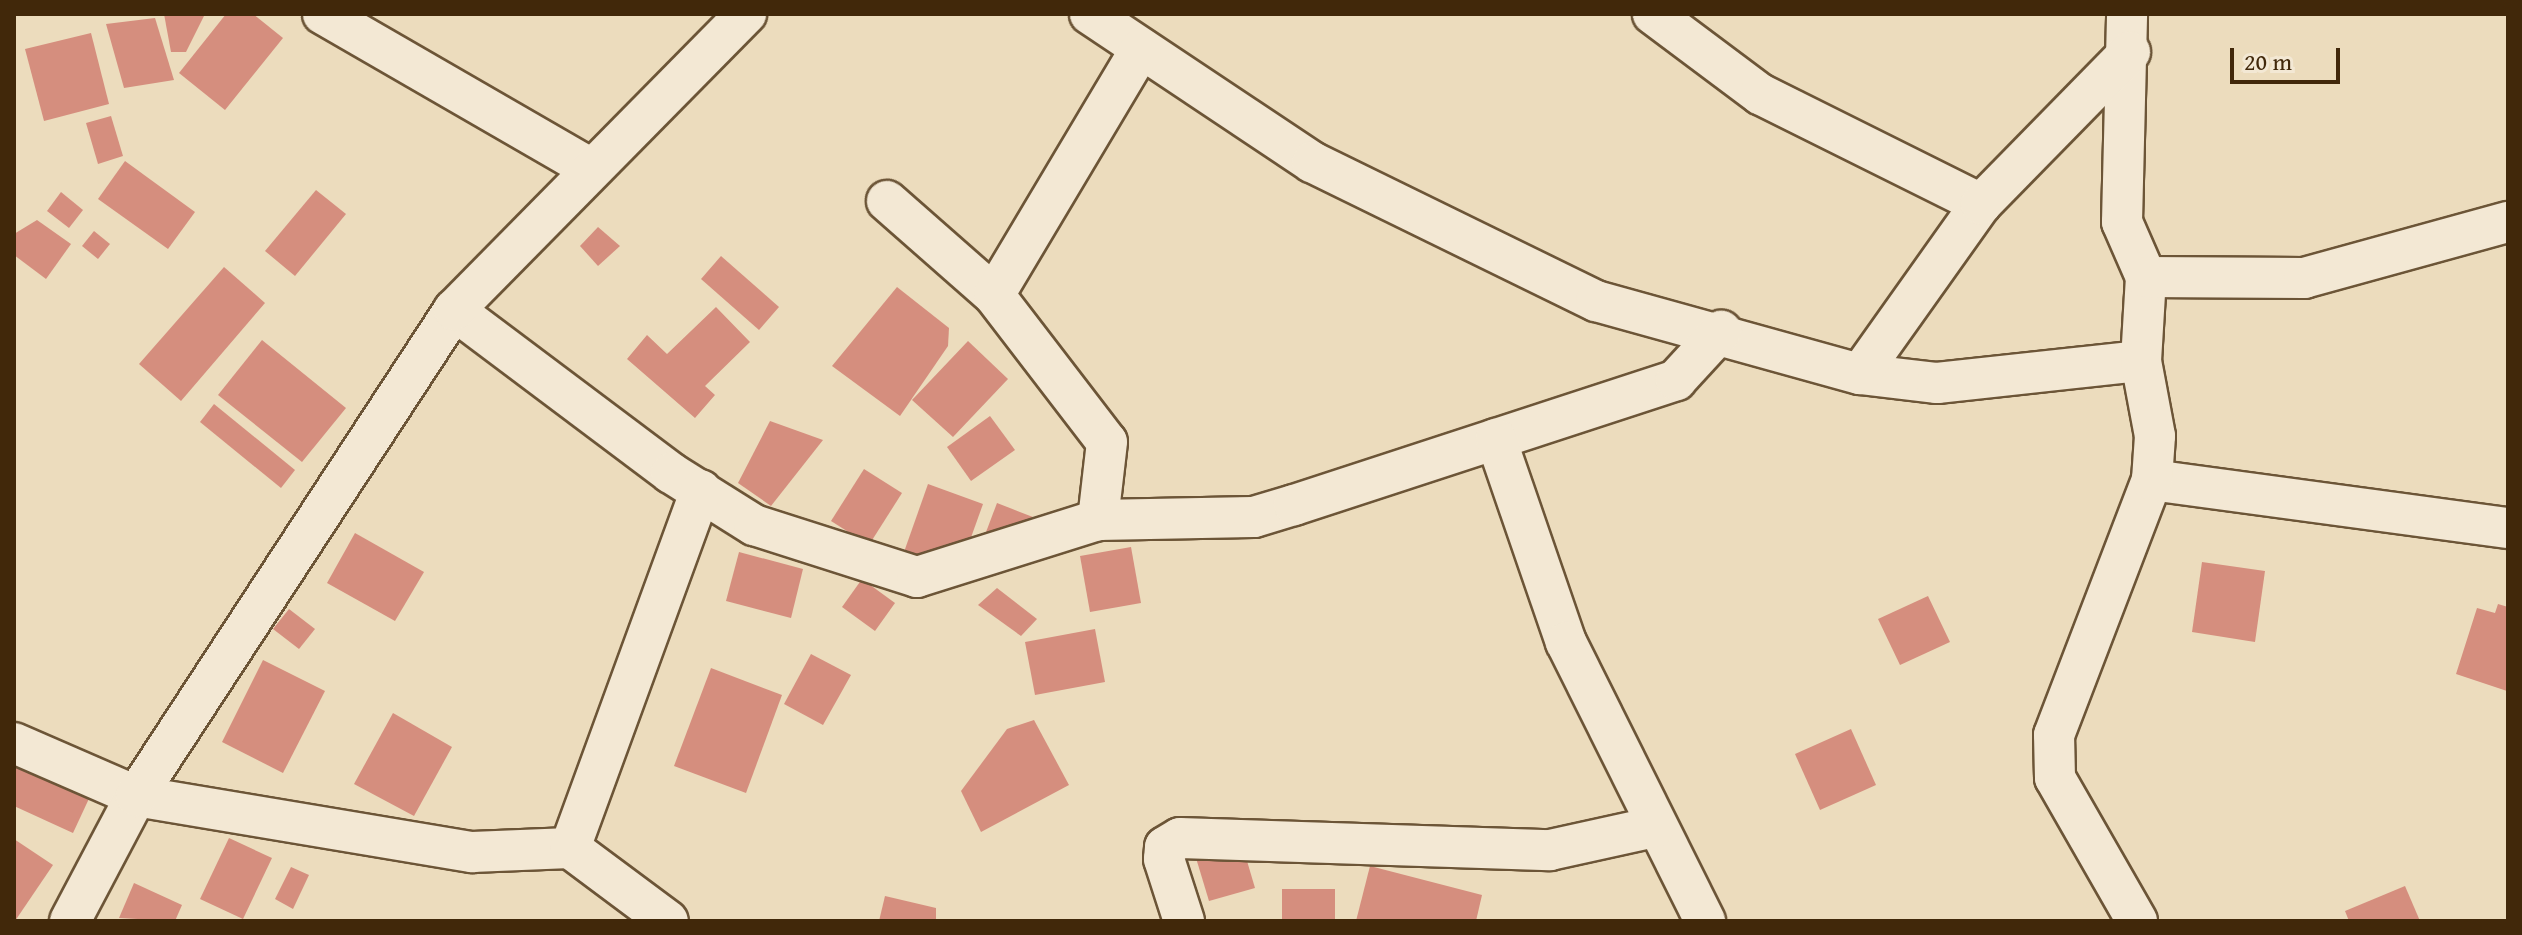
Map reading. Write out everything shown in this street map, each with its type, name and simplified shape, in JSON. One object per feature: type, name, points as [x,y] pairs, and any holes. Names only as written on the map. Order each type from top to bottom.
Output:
[{"type":"street","points":[[323,14],[591,169]]},
{"type":"street","points":[[70,921],[136,796],[454,310],[746,14]]},
{"type":"street","points":[[1090,14],[1312,162],[1596,301],[1664,325],[1721,331],[1860,374],[1937,383],[2141,361]]},
{"type":"street","points":[[1653,14],[1760,94],[1981,204]]},
{"type":"street","points":[[1860,374],[1981,204],[2129,33]]},
{"type":"street","points":[[2129,33],[2122,222],[2146,277],[2141,361],[2155,436],[2152,480],[2054,735],[2055,778],[2137,921]]},
{"type":"street","points":[[994,295],[1141,48]]},
{"type":"street","points":[[887,201],[994,295],[1107,442],[1098,520]]},
{"type":"street","points":[[2146,277],[2304,278],[2508,222]]},
{"type":"street","points":[[454,310],[701,490],[754,525],[917,577],[1098,520],[1254,517],[1676,380],[1721,331]]},
{"type":"street","points":[[1496,439],[1566,642],[1655,827],[1705,921]]},
{"type":"street","points":[[2152,480],[2508,528]]},
{"type":"street","points":[[570,848],[701,490]]},
{"type":"street","points":[[14,743],[136,796],[472,852],[570,848],[668,921]]},
{"type":"street","points":[[1184,921],[1164,859],[1165,847],[1180,838],[1550,850],[1655,827]]},
{"type":"building","points":[[164,14],[205,14],[186,52],[171,52]]},
{"type":"building","points":[[226,14],[253,14],[283,38],[225,110],[179,73]]},
{"type":"building","points":[[155,18],[174,80],[124,88],[106,24]]},
{"type":"building","points":[[91,33],[109,104],[44,121],[25,49]]},
{"type":"building","points":[[111,116],[123,156],[98,164],[86,123]]},
{"type":"building","points":[[125,161],[195,212],[168,249],[98,199]]},
{"type":"building","points":[[316,190],[346,214],[295,276],[265,251]]},
{"type":"building","points":[[61,192],[83,210],[69,228],[47,211]]},
{"type":"building","points":[[37,220],[71,244],[46,279],[14,255],[14,234]]},
{"type":"building","points":[[598,227],[620,246],[598,266],[580,246]]},
{"type":"building","points":[[94,231],[110,244],[98,259],[82,246]]},
{"type":"building","points":[[721,256],[779,307],[759,330],[701,279]]},
{"type":"building","points":[[224,267],[265,303],[181,401],[139,364]]},
{"type":"building","points":[[897,287],[949,328],[948,346],[900,416],[832,366]]},
{"type":"building","points":[[716,307],[750,342],[705,386],[715,395],[695,418],[627,359],[647,335],[667,354]]},
{"type":"building","points":[[262,340],[346,408],[302,462],[218,395]]},
{"type":"building","points":[[968,341],[1008,379],[953,437],[912,400]]},
{"type":"building","points":[[214,404],[295,470],[281,488],[200,422]]},
{"type":"building","points":[[990,416],[1015,450],[971,481],[947,447]]},
{"type":"building","points":[[770,421],[823,440],[771,506],[738,483]]},
{"type":"building","points":[[864,469],[902,493],[869,545],[831,521]]},
{"type":"building","points":[[928,484],[983,504],[959,571],[904,552]]},
{"type":"building","points":[[997,503],[1051,524],[983,540]]},
{"type":"building","points":[[355,533],[424,572],[395,621],[327,583]]},
{"type":"building","points":[[1131,547],[1141,603],[1090,612],[1080,556]]},
{"type":"building","points":[[739,552],[803,569],[791,618],[726,601]]},
{"type":"building","points":[[2202,562],[2265,571],[2255,642],[2192,632]]},
{"type":"building","points":[[862,579],[895,603],[875,631],[842,607]]},
{"type":"building","points":[[997,588],[1037,619],[1021,636],[978,605]]},
{"type":"building","points":[[1928,596],[1950,642],[1900,665],[1878,619]]},
{"type":"building","points":[[2498,604],[2508,607],[2507,691],[2456,674],[2477,608],[2495,613]]},
{"type":"building","points":[[289,609],[315,629],[299,649],[273,629]]},
{"type":"building","points":[[1095,629],[1105,682],[1035,695],[1025,642]]},
{"type":"building","points":[[811,654],[851,675],[823,725],[784,704]]},
{"type":"building","points":[[263,660],[325,691],[283,773],[222,742]]},
{"type":"building","points":[[711,668],[782,695],[746,793],[674,766]]},
{"type":"building","points":[[393,713],[452,747],[414,816],[354,784]]},
{"type":"building","points":[[1034,720],[1069,785],[981,832],[961,791],[1007,729]]},
{"type":"building","points":[[1851,729],[1876,785],[1820,810],[1795,754]]},
{"type":"building","points":[[14,753],[93,790],[73,833],[14,806]]},
{"type":"building","points":[[229,838],[272,858],[243,919],[200,899]]},
{"type":"building","points":[[14,839],[53,865],[15,921],[14,921]]},
{"type":"building","points":[[1242,844],[1255,888],[1209,901],[1196,858]]},
{"type":"building","points":[[1370,866],[1482,895],[1476,921],[1356,921]]},
{"type":"building","points":[[291,867],[309,875],[293,909],[275,899]]},
{"type":"building","points":[[134,883],[182,905],[175,921],[119,918]]},
{"type":"building","points":[[2405,886],[2420,921],[2349,921],[2345,911]]},
{"type":"building","points":[[1282,889],[1335,889],[1335,921],[1282,921]]},
{"type":"building","points":[[885,896],[936,908],[936,921],[879,921]]}]
